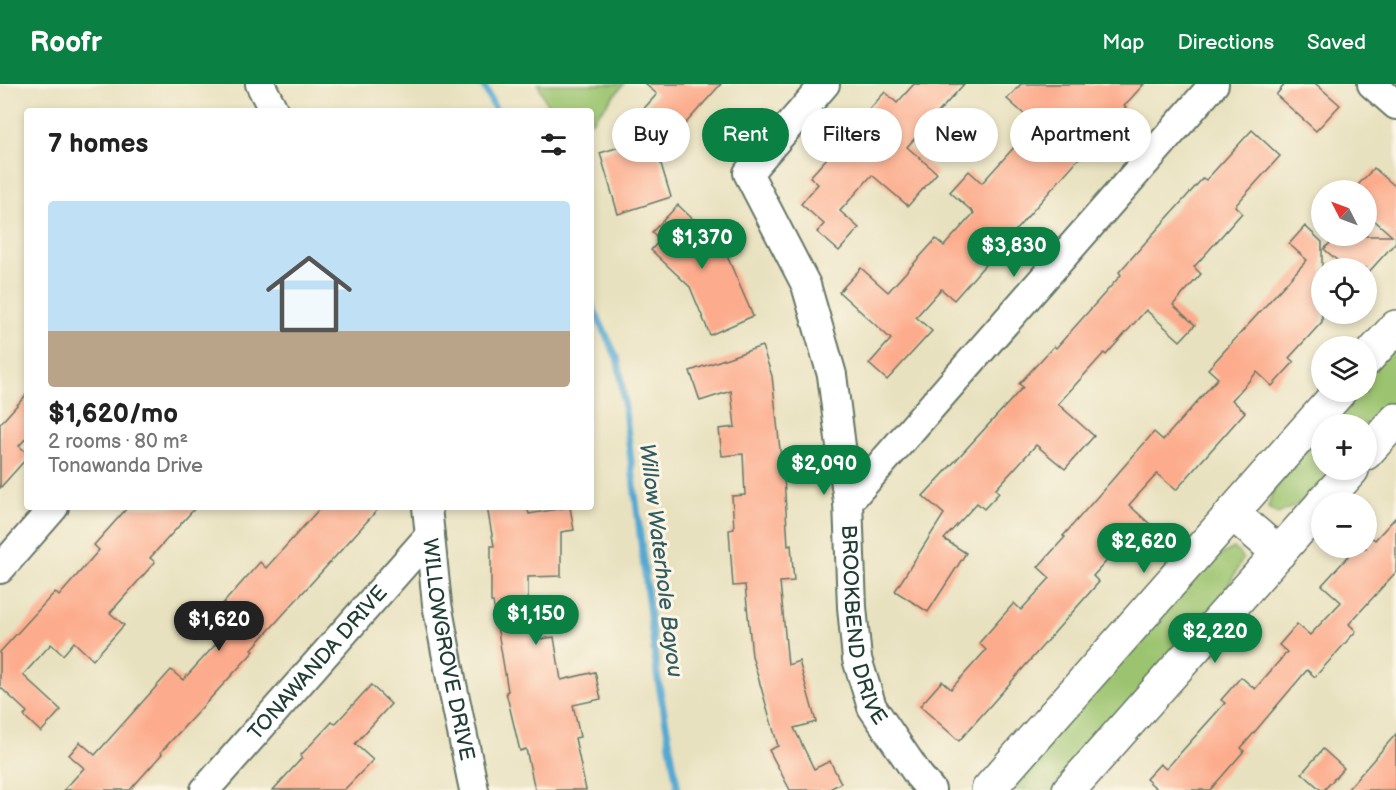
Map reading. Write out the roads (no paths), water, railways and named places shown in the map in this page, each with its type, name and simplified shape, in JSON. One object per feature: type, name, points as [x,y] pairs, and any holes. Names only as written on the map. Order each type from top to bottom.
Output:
[{"type":"main road","points":[[1377,348],[1396,327]]},
{"type":"main road","points":[[988,790],[1330,402]]},
{"type":"main road","points":[[1377,441],[1396,420]]},
{"type":"main road","points":[[1332,492],[1343,480]]},
{"type":"main road","points":[[1232,513],[1279,553]]},
{"type":"main road","points":[[1070,790],[1311,516]]},
{"type":"street","points":[[260,84],[272,108]]},
{"type":"street","name":"BROOKBEND DRIVE","points":[[825,84],[748,173],[806,285],[832,375],[848,502],[852,607],[857,659],[872,707],[931,790]]},
{"type":"street","points":[[848,502],[1214,84]]},
{"type":"street","points":[[1372,84],[1396,105]]},
{"type":"street","points":[[0,569],[51,510]]},
{"type":"street","name":"WILLOWGROVE DRIVE","points":[[427,510],[437,604],[474,790]]},
{"type":"street","name":"TONAWANDA DRIVE","points":[[205,790],[430,535]]},
{"type":"waterway","name":"Willow Waterhole Bayou","points":[[483,84],[495,108]]},
{"type":"waterway","name":"Willow Waterhole Bayou","points":[[594,310],[617,358],[621,377],[657,674],[678,790]]}]
